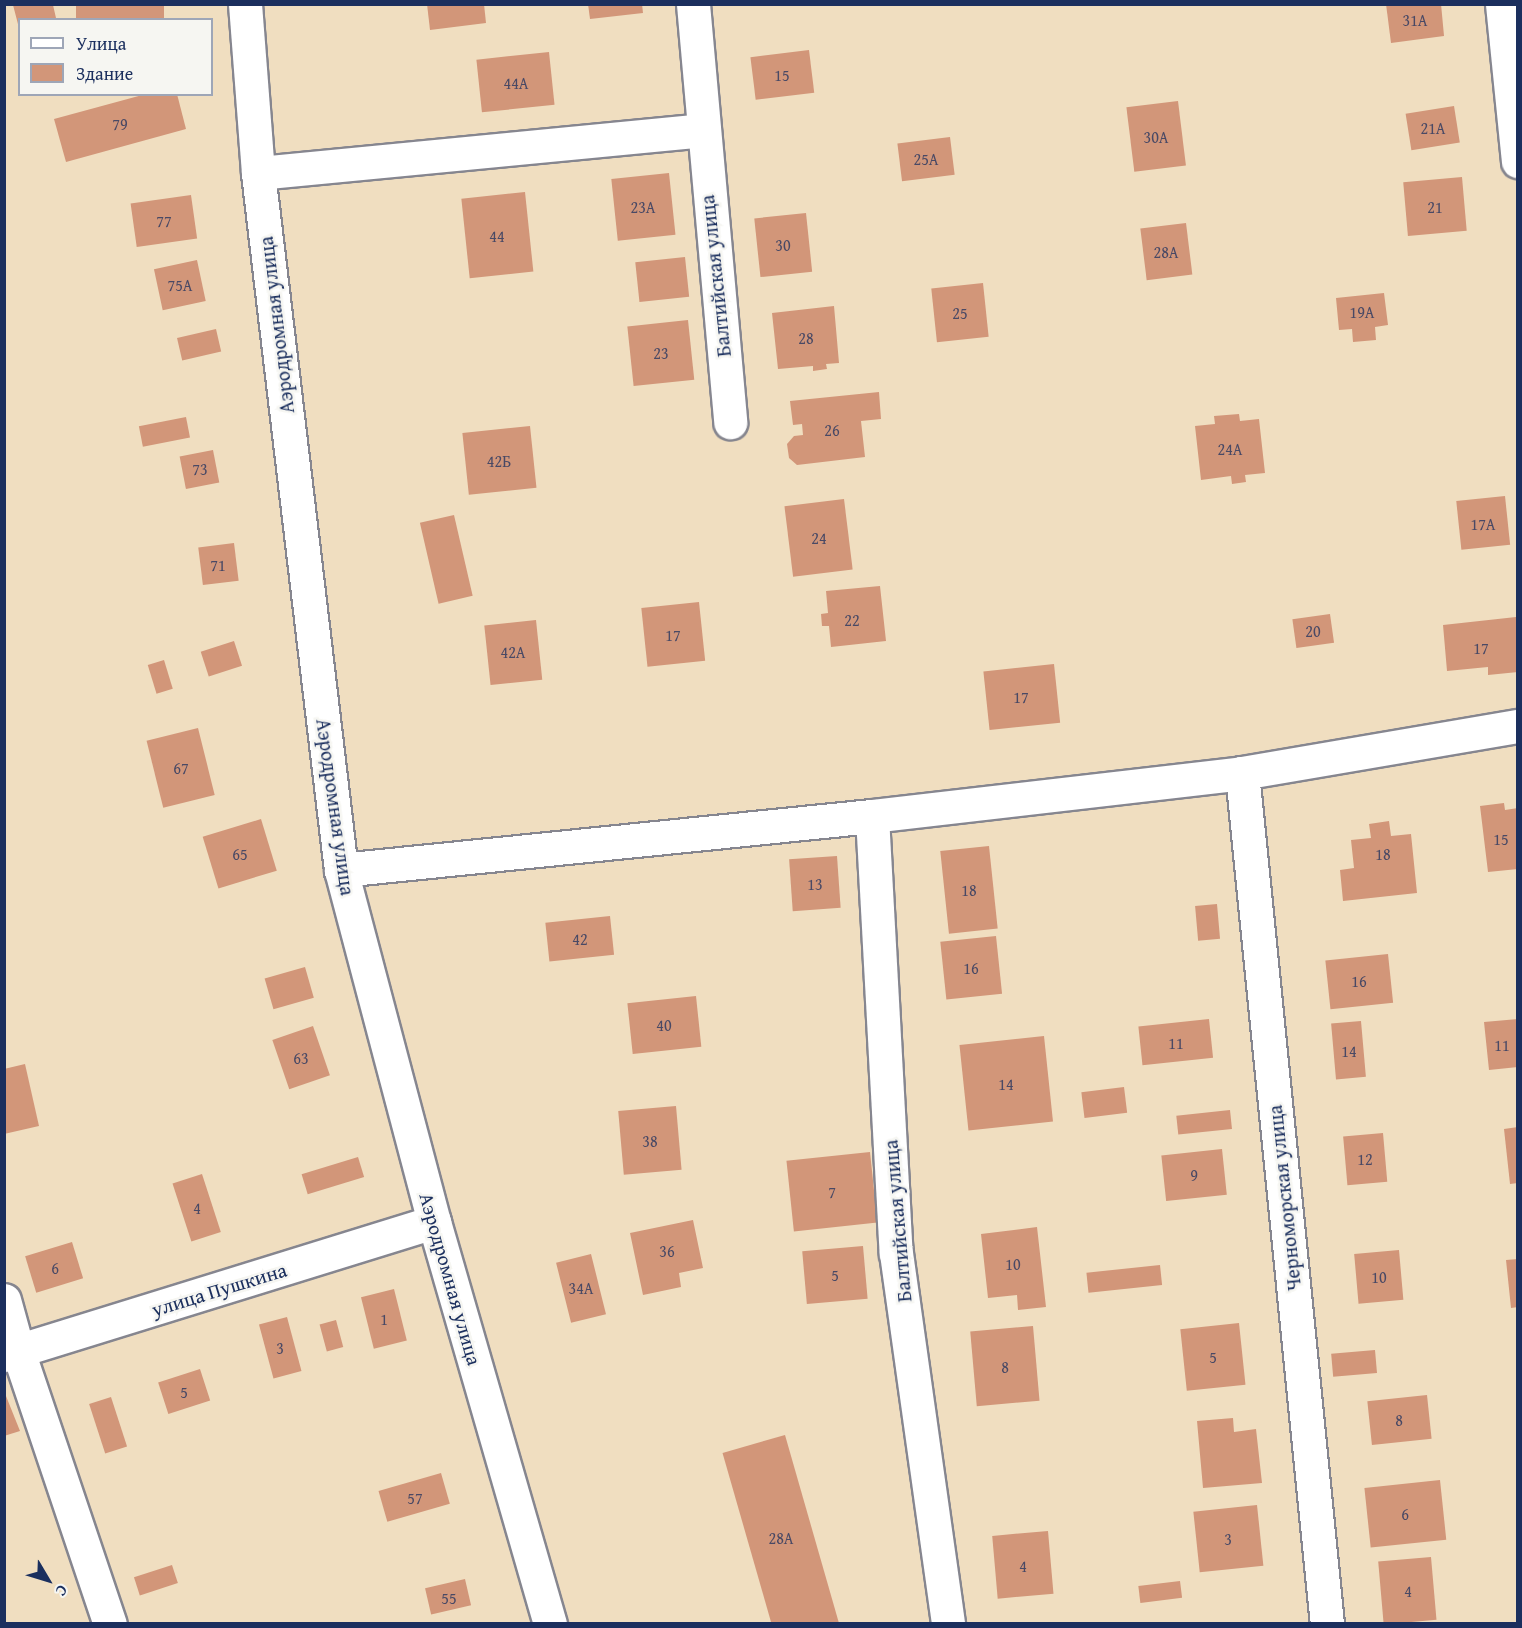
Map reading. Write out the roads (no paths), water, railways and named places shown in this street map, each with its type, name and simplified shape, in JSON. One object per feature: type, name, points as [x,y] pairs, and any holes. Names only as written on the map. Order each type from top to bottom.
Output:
[{"type":"street","name":"Аэродромная улица","points":[[245,4],[258,173],[341,870],[434,1222],[550,1623]]},
{"type":"street","name":"Балтийская улица","points":[[693,4],[701,130],[730,422]]},
{"type":"street","points":[[1502,4],[1518,161]]},
{"type":"street","points":[[258,173],[701,130]]},
{"type":"street","points":[[341,870],[872,816],[1242,772],[1518,726]]},
{"type":"street","name":"Черноморская улица","points":[[1242,772],[1327,1623]]},
{"type":"street","name":"Балтийская улица","points":[[872,816],[896,1253],[948,1623]]},
{"type":"street","name":"улица Пушкина","points":[[11,1353],[434,1222]]},
{"type":"street","points":[[4,1300],[11,1353],[110,1623]]}]
